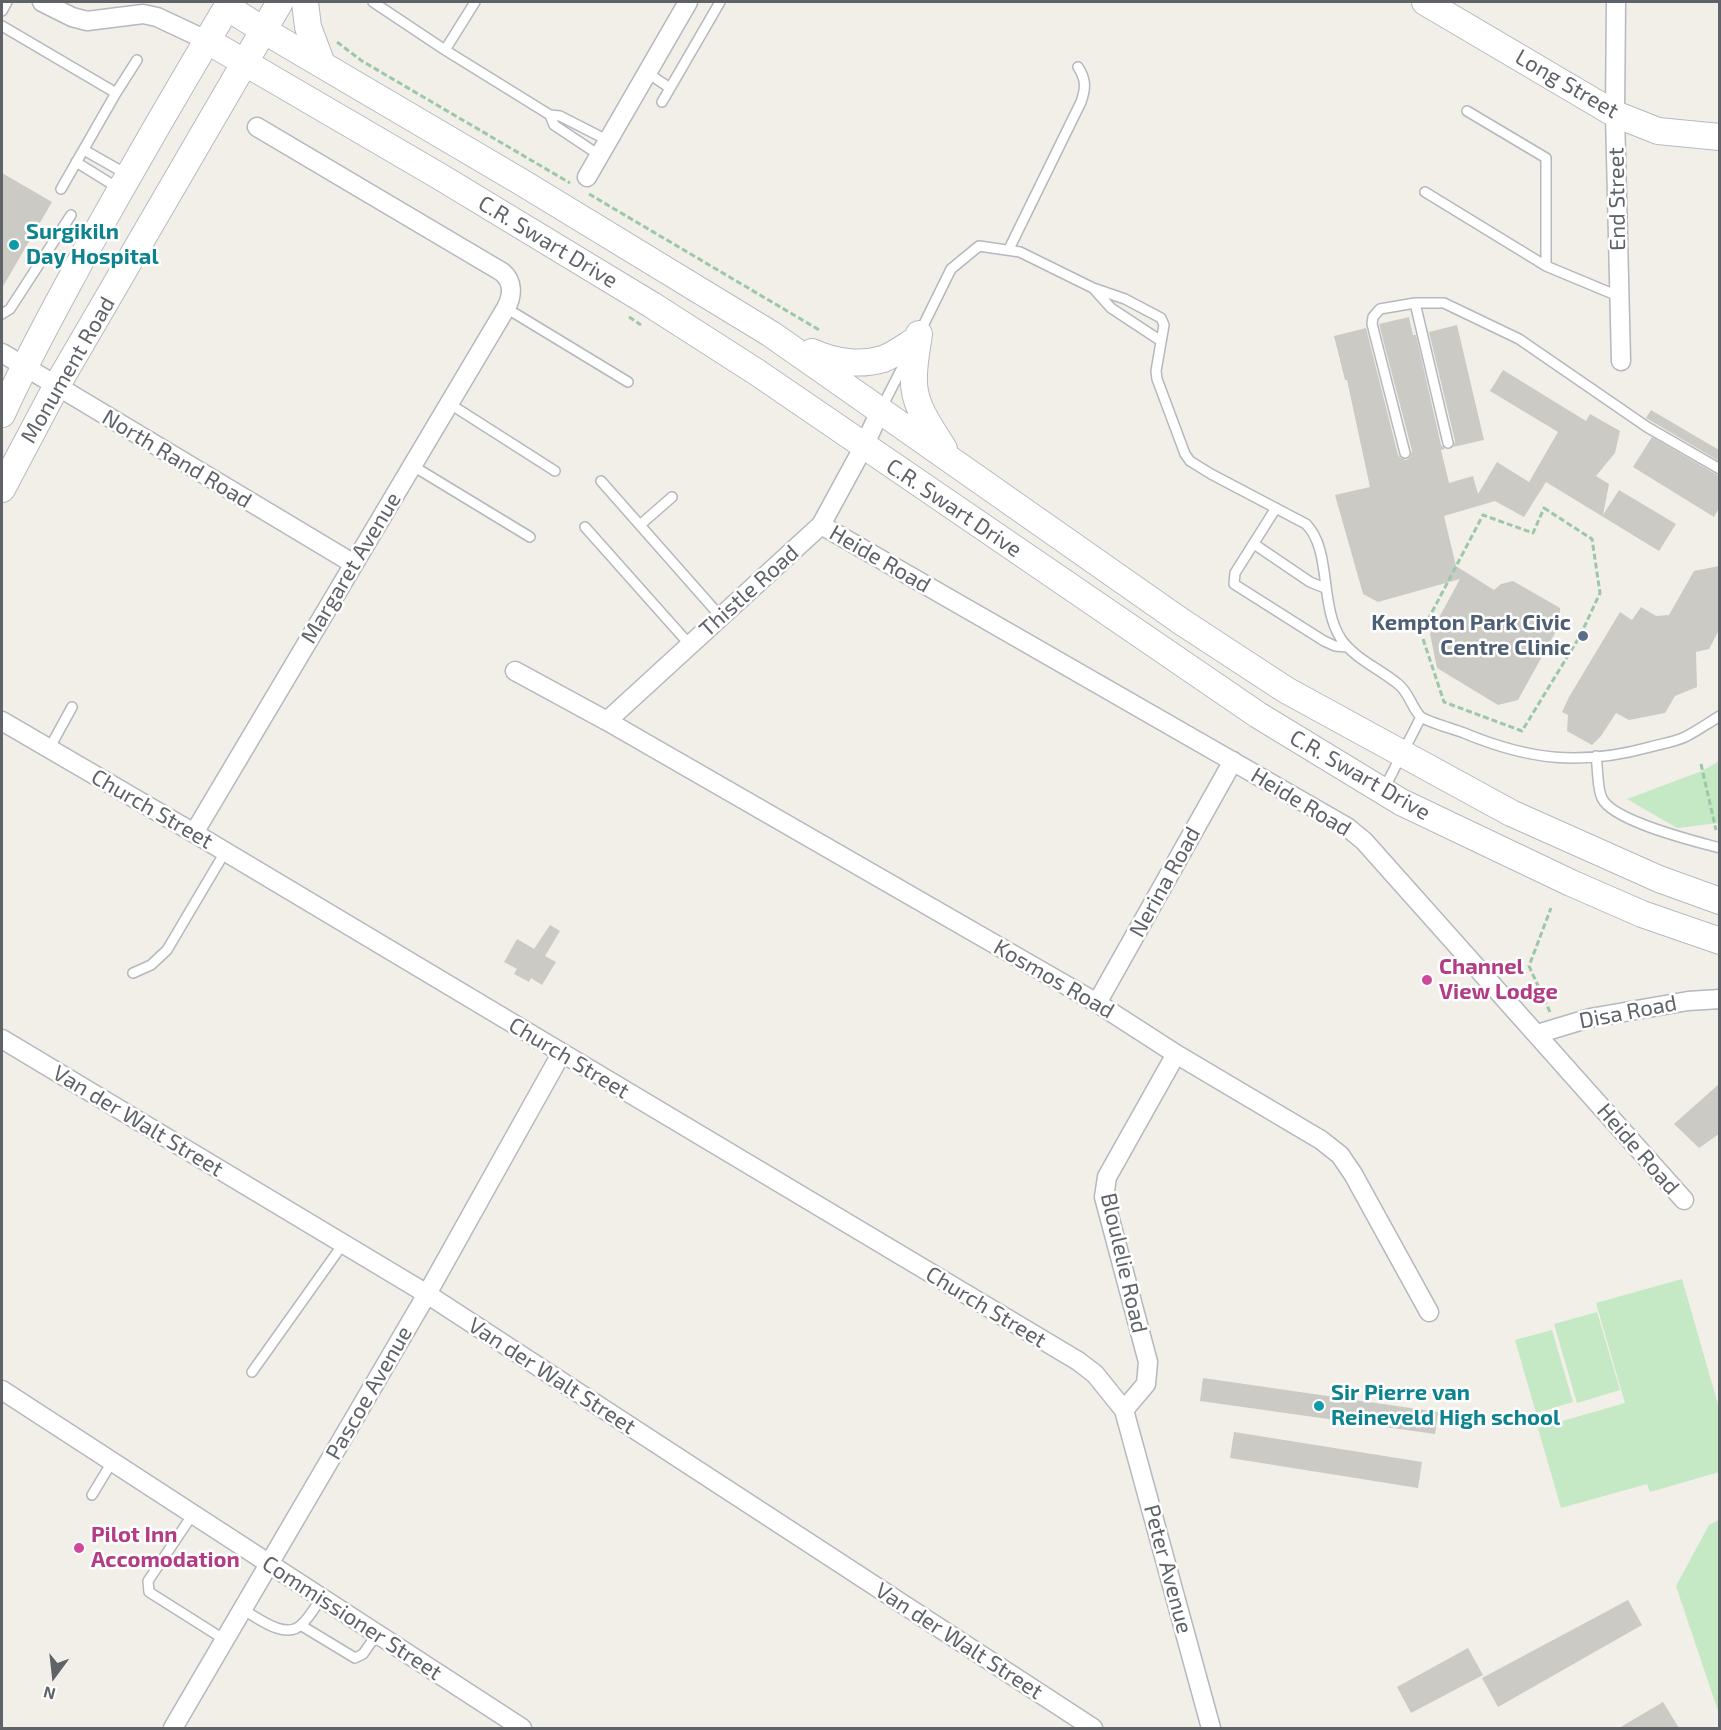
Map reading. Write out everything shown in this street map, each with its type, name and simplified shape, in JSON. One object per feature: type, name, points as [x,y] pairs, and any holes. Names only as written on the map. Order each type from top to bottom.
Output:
[{"type":"main road","name":"Monument Road","points":[[2,489],[57,387],[280,2]]},
{"type":"main road","points":[[305,2],[308,27],[322,64]]},
{"type":"main road","name":"Long Street","points":[[1425,2],[1615,114],[1658,130],[1719,137]]},
{"type":"main road","name":"Monument Road","points":[[2,414],[12,360],[124,183],[229,4]]},
{"type":"main road","name":"C.R. Swart Drive","points":[[229,4],[263,30],[523,183],[771,334],[1182,622],[1286,690],[1511,813],[1659,879],[1719,901]]},
{"type":"main road","name":"C.R. Swart Drive","points":[[206,40],[652,305],[758,373],[1258,715],[1401,802],[1581,888],[1642,914],[1719,941]]},
{"type":"main road","points":[[771,334],[822,357],[846,362],[885,358],[918,337]]},
{"type":"main road","points":[[918,337],[914,377],[917,401],[922,414],[951,459]]},
{"type":"street","points":[[42,2],[72,17],[87,21],[143,14],[157,17],[206,40]]},
{"type":"street","name":"End Street","points":[[1616,2],[1615,114],[1621,361]]},
{"type":"street","points":[[587,177],[682,3]]},
{"type":"street","points":[[257,127],[502,272],[510,282],[511,290],[507,306]]},
{"type":"street","name":"Margaret Avenue","points":[[194,833],[507,306]]},
{"type":"street","name":"North Rand Road","points":[[12,360],[354,564]]},
{"type":"street","name":"Thistle Road","points":[[607,721],[821,525],[864,446],[881,409]]},
{"type":"street","name":"Heide Road","points":[[821,525],[1347,827],[1364,841],[1684,1200]]},
{"type":"street","name":"Kosmos Road","points":[[515,671],[607,721],[1097,1003],[1176,1054],[1321,1140],[1340,1155],[1353,1174],[1429,1312]]},
{"type":"street","name":"Church Street","points":[[2,721],[194,833],[1078,1361],[1095,1374],[1124,1410]]},
{"type":"street","name":"Nerina Road","points":[[1097,1003],[1233,761]]},
{"type":"street","name":"Disa Road","points":[[1537,1034],[1590,1018],[1688,1001],[1719,999]]},
{"type":"street","name":"Van der Walt Street","points":[[2,1039],[427,1294],[1093,1728]]},
{"type":"street","name":"Pascoe Avenue","points":[[173,1728],[427,1294],[561,1054]]},
{"type":"street","name":"Bloulelie Road","points":[[1124,1410],[1146,1384],[1148,1362],[1104,1197],[1104,1189],[1107,1177],[1176,1054]]},
{"type":"street","name":"Commissioner Street","points":[[2,1390],[522,1728]]},
{"type":"street","name":"Peter Avenue","points":[[1124,1410],[1211,1728]]},
{"type":"lane","points":[[2,11],[7,2]]},
{"type":"lane","points":[[373,2],[550,115],[560,116],[603,147]]},
{"type":"lane","points":[[445,50],[475,2]]},
{"type":"lane","points":[[662,102],[720,2]]},
{"type":"lane","points":[[2,26],[116,93]]},
{"type":"lane","points":[[61,189],[137,60]]},
{"type":"lane","points":[[1010,249],[1086,89],[1084,76],[1078,67]]},
{"type":"lane","points":[[646,72],[670,88]]},
{"type":"lane","points":[[1467,111],[1546,158],[1546,266]]},
{"type":"lane","points":[[550,115],[554,125],[603,147]]},
{"type":"lane","points":[[84,150],[124,183]]},
{"type":"lane","points":[[76,162],[124,183]]},
{"type":"lane","points":[[1425,192],[1546,266],[1618,296]]},
{"type":"lane","points":[[2,314],[10,309],[72,215]]},
{"type":"lane","points":[[881,409],[951,269],[979,246],[1020,252],[1093,288],[1125,298],[1161,318],[1164,322],[1156,379],[1185,454],[1190,461],[1211,474],[1306,524],[1314,532],[1320,546],[1325,588],[1335,627],[1347,647],[1406,690],[1421,717],[1497,747],[1532,755],[1567,759],[1625,754],[1683,738],[1719,716]]},
{"type":"lane","points":[[1093,288],[1111,308],[1161,341]]},
{"type":"lane","points":[[1415,303],[1448,443]]},
{"type":"lane","points":[[1405,453],[1372,324],[1373,317],[1380,309],[1415,303],[1444,303],[1519,339],[1647,427],[1719,469]]},
{"type":"lane","points":[[507,306],[628,382]]},
{"type":"lane","points":[[450,404],[555,471]]},
{"type":"lane","points":[[412,466],[530,537]]},
{"type":"lane","points":[[601,481],[721,616]]},
{"type":"lane","points":[[640,525],[672,497]]},
{"type":"lane","points":[[1276,508],[1235,573],[1234,584],[1324,641],[1335,646],[1347,647]]},
{"type":"lane","points":[[585,527],[690,645]]},
{"type":"lane","points":[[1254,544],[1310,582],[1325,588]]},
{"type":"lane","points":[[49,749],[72,707]]},
{"type":"lane","points":[[1383,791],[1421,717]]},
{"type":"lane","points":[[1596,756],[1601,798],[1610,808],[1629,820],[1719,848]]},
{"type":"lane","points":[[133,973],[151,965],[167,950],[225,852]]},
{"type":"lane","points":[[252,1372],[343,1244]]},
{"type":"lane","points":[[92,1495],[112,1462]]},
{"type":"lane","points":[[193,1514],[148,1581],[147,1587],[149,1592],[225,1640]]},
{"type":"lane","points":[[242,1609],[285,1631],[302,1626],[322,1597]]},
{"type":"lane","points":[[302,1626],[356,1658],[363,1654],[377,1634]]},
{"type":"path","points":[[1544,508],[1592,539],[1600,593],[1580,636],[1522,731],[1466,710],[1444,702],[1421,633],[1483,515],[1533,533],[1544,508]]},
{"type":"path","points":[[1701,764],[1716,830]]},
{"type":"path","points":[[1551,908],[1529,966],[1558,1026]]},
{"type":"green space","points":[[1719,761],[1719,823],[1677,828],[1627,799],[1702,771]]},
{"type":"green space","points":[[1682,1279],[1719,1408],[1719,1472],[1650,1492],[1647,1484],[1561,1508],[1538,1428],[1625,1403],[1596,1303]]},
{"type":"green space","points":[[1597,1312],[1620,1390],[1577,1403],[1554,1324]]},
{"type":"green space","points":[[1552,1330],[1573,1402],[1536,1413],[1515,1340]]},
{"type":"green space","points":[[1719,1520],[1719,1714],[1676,1586],[1709,1525]]},
{"type":"building","name":"Surgikiln Day Hospital","points":[[2,173],[52,202],[2,288]]},
{"type":"building","points":[[1409,317],[1413,335],[1416,335],[1441,445],[1445,449],[1441,450],[1449,483],[1473,476],[1478,494],[1497,462],[1529,482],[1558,432],[1490,391],[1503,370],[1586,421],[1590,414],[1620,431],[1615,453],[1596,476],[1609,484],[1603,515],[1619,490],[1676,524],[1659,551],[1546,482],[1524,517],[1495,501],[1444,516],[1456,566],[1494,590],[1501,584],[1513,581],[1560,608],[1560,624],[1518,700],[1498,705],[1437,668],[1430,634],[1460,579],[1378,602],[1363,594],[1335,495],[1370,487],[1347,380],[1345,380],[1334,336],[1366,328],[1398,455],[1406,460],[1412,451],[1379,324]]},
{"type":"building","points":[[1457,325],[1484,440],[1453,447],[1455,441],[1429,332]]},
{"type":"building","points":[[1651,410],[1719,450],[1719,461],[1646,418]]},
{"type":"building","points":[[1652,437],[1719,476],[1719,508],[1714,517],[1633,467]]},
{"type":"building","points":[[1719,566],[1719,630],[1709,649],[1696,652],[1697,687],[1675,696],[1665,713],[1629,720],[1616,713],[1592,745],[1567,731],[1568,715],[1562,712],[1620,612],[1632,620],[1641,607],[1656,616],[1669,615],[1694,571]]},
{"type":"building","points":[[550,925],[560,931],[545,956],[556,962],[542,985],[531,978],[529,982],[514,974],[517,969],[504,962],[517,939],[534,949]]},
{"type":"building","points":[[1719,1084],[1719,1134],[1699,1148],[1674,1124]]},
{"type":"building","name":"Sir Pierre van Reineveld High school","points":[[1203,1378],[1438,1412],[1435,1434],[1200,1401]]},
{"type":"building","points":[[1234,1432],[1422,1462],[1418,1488],[1230,1458]]},
{"type":"building","points":[[1628,1600],[1642,1625],[1498,1707],[1482,1678]]},
{"type":"building","points":[[1468,1648],[1483,1675],[1411,1713],[1397,1687]]},
{"type":"building","points":[[1663,1702],[1679,1728],[1619,1728]]},
{"type":"place","name":"Surgikiln Day Hospital","points":[[14,245]]},
{"type":"place","name":"Kempton Park Civic Centre Clinic","points":[[1583,636]]},
{"type":"place","name":"Channel View Lodge","points":[[1427,980]]},
{"type":"place","name":"Sir Pierre van Reineveld High school","points":[[1319,1406]]},
{"type":"place","name":"Pilot Inn Accomodation","points":[[79,1548]]}]
